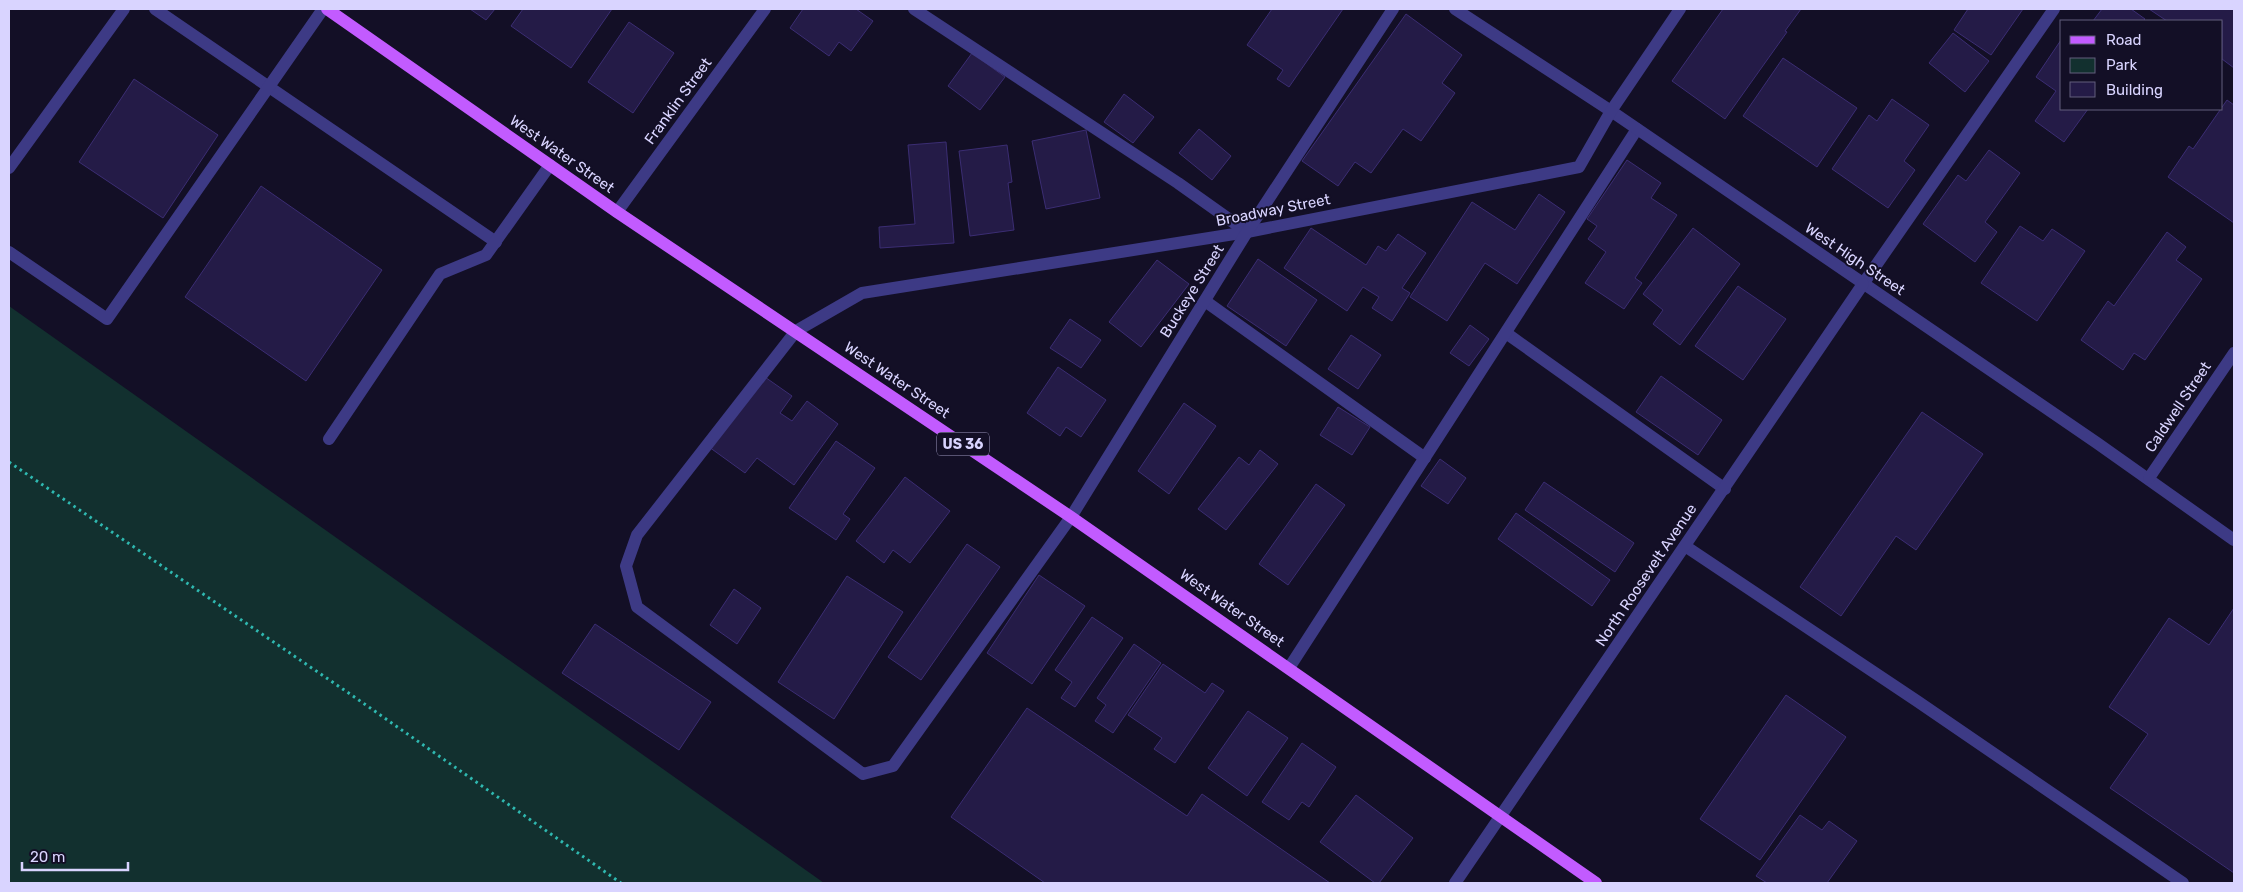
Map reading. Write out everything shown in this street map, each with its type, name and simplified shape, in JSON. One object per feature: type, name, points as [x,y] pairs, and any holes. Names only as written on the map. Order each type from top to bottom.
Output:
[{"type":"main road","name":"West Water Street","points":[[327,9],[617,212],[1071,517],[1596,883]]},
{"type":"street","points":[[9,168],[124,9]]},
{"type":"street","points":[[155,9],[496,242]]},
{"type":"street","points":[[9,252],[107,319],[323,9]]},
{"type":"street","name":"Franklin Street","points":[[617,212],[765,9]]},
{"type":"street","points":[[914,9],[1178,182],[1247,232]]},
{"type":"street","name":"Buckeye Street","points":[[796,331],[636,535],[626,566],[637,607],[863,774],[893,766],[1071,517],[1247,232],[1393,9]]},
{"type":"street","name":"West High Street","points":[[1455,9],[1611,111],[2150,478],[2234,540]]},
{"type":"street","name":"Broadway Street","points":[[796,331],[862,293],[1247,232],[1579,167],[1611,111],[1680,9]]},
{"type":"street","name":"North Roosevelt Avenue","points":[[1455,883],[1863,284],[2054,9]]},
{"type":"street","points":[[1289,668],[1637,130]]},
{"type":"street","points":[[329,439],[440,274],[486,255],[550,165]]},
{"type":"street","points":[[1205,301],[1425,458]]},
{"type":"street","points":[[1506,333],[1725,489]]},
{"type":"street","name":"Caldwell Street","points":[[2150,478],[2234,354]]},
{"type":"street","points":[[1685,546],[1910,696],[2183,883]]},
{"type":"path","points":[[9,462],[621,883]]},
{"type":"green space","points":[[9,306],[824,883],[9,883]]},
{"type":"building","points":[[470,9],[495,9],[486,20]]},
{"type":"building","points":[[523,9],[612,9],[571,68],[511,26]]},
{"type":"building","points":[[803,9],[856,9],[873,21],[851,51],[839,42],[829,56],[790,28]]},
{"type":"building","points":[[1272,9],[1343,9],[1289,87],[1277,79],[1283,70],[1247,45]]},
{"type":"building","points":[[1723,9],[1801,9],[1785,31],[1787,32],[1725,119],[1672,81]]},
{"type":"building","points":[[1968,9],[2023,9],[1991,55],[1954,30]]},
{"type":"building","points":[[2102,9],[2131,9],[2145,19],[2144,20],[2094,20]]},
{"type":"building","points":[[2149,9],[2234,9],[2234,68],[2223,60],[2223,20],[2166,20]]},
{"type":"building","points":[[1406,14],[1462,55],[1442,83],[1455,93],[1421,141],[1403,129],[1371,173],[1355,162],[1338,186],[1302,161]]},
{"type":"building","points":[[629,22],[674,53],[633,113],[588,82]]},
{"type":"building","points":[[1953,33],[1989,61],[1965,92],[1929,63]]},
{"type":"building","points":[[2060,41],[2060,110],[2087,110],[2064,142],[2035,121],[2056,91],[2036,77]]},
{"type":"building","points":[[972,53],[1005,77],[980,110],[948,86]]},
{"type":"building","points":[[1783,58],[1857,108],[1817,167],[1743,116]]},
{"type":"building","points":[[134,79],[218,135],[163,218],[79,162]]},
{"type":"building","points":[[1124,94],[1154,117],[1133,143],[1104,122]]},
{"type":"building","points":[[1892,99],[1929,125],[1904,161],[1915,170],[1888,208],[1832,169],[1869,115],[1877,121]]},
{"type":"building","points":[[2227,100],[2234,105],[2234,223],[2168,177],[2189,146],[2193,149],[2220,110],[2223,110],[2223,106]]},
{"type":"building","points":[[1199,129],[1231,156],[1212,180],[1179,153]]},
{"type":"building","points":[[1086,130],[1100,198],[1046,209],[1032,141]]},
{"type":"building","points":[[946,142],[954,243],[880,248],[879,227],[915,224],[908,145]]},
{"type":"building","points":[[1007,145],[1012,182],[1008,183],[1014,230],[970,236],[959,151]]},
{"type":"building","points":[[1989,150],[2020,173],[1985,222],[1997,232],[1975,262],[1923,224],[1958,175],[1966,181]]},
{"type":"building","points":[[1627,160],[1661,183],[1651,198],[1677,215],[1635,278],[1642,283],[1624,309],[1585,283],[1606,252],[1588,239],[1597,226],[1587,219]]},
{"type":"building","points":[[261,186],[382,270],[306,381],[185,297]]},
{"type":"building","points":[[1539,194],[1565,212],[1517,284],[1485,263],[1447,321],[1410,297],[1472,202],[1515,230]]},
{"type":"building","points":[[2020,226],[2043,241],[2052,229],[2085,251],[2037,321],[1981,283]]},
{"type":"building","points":[[1311,228],[1366,265],[1378,246],[1386,251],[1398,234],[1426,253],[1402,288],[1410,293],[1392,321],[1372,308],[1379,297],[1363,287],[1347,311],[1284,268]]},
{"type":"building","points":[[1693,228],[1740,264],[1680,345],[1653,324],[1663,310],[1643,294]]},
{"type":"building","points":[[2167,232],[2186,247],[2176,260],[2202,279],[2145,360],[2134,353],[2123,370],[2081,340],[2108,301],[2114,306]]},
{"type":"building","points":[[1258,259],[1317,300],[1286,346],[1227,306]]},
{"type":"building","points":[[1157,260],[1189,284],[1141,347],[1109,322]]},
{"type":"building","points":[[1738,286],[1786,319],[1743,380],[1695,346]]},
{"type":"building","points":[[1070,319],[1101,340],[1081,368],[1050,348]]},
{"type":"building","points":[[1470,325],[1489,339],[1469,366],[1450,353]]},
{"type":"building","points":[[1351,335],[1381,355],[1358,389],[1328,369]]},
{"type":"building","points":[[1058,367],[1106,400],[1081,437],[1066,427],[1060,436],[1027,413]]},
{"type":"building","points":[[762,375],[792,396],[780,413],[792,421],[807,401],[838,424],[794,485],[757,458],[745,473],[709,447]]},
{"type":"building","points":[[1661,376],[1722,420],[1698,455],[1636,412]]},
{"type":"building","points":[[1184,403],[1216,426],[1169,494],[1138,471]]},
{"type":"building","points":[[1338,407],[1370,427],[1352,455],[1320,435]]},
{"type":"building","points":[[1922,412],[1983,454],[1916,550],[1896,536],[1841,616],[1800,587]]},
{"type":"building","points":[[836,441],[875,468],[843,514],[850,519],[836,540],[789,508]]},
{"type":"building","points":[[1260,450],[1278,464],[1226,530],[1198,509],[1239,457],[1249,465]]},
{"type":"building","points":[[1440,459],[1466,478],[1448,504],[1421,486]]},
{"type":"building","points":[[905,477],[950,511],[910,563],[893,550],[884,563],[856,541]]},
{"type":"building","points":[[1544,482],[1634,543],[1615,572],[1525,510]]},
{"type":"building","points":[[1316,484],[1345,505],[1288,585],[1259,564]]},
{"type":"building","points":[[1516,513],[1610,580],[1592,606],[1498,539]]},
{"type":"building","points":[[967,544],[1000,567],[921,680],[888,657]]},
{"type":"building","points":[[1039,575],[1085,606],[1032,684],[987,653]]},
{"type":"building","points":[[847,576],[903,612],[834,719],[778,682]]},
{"type":"building","points":[[734,589],[761,608],[737,644],[710,625]]},
{"type":"building","points":[[2234,608],[2234,873],[2110,788],[2148,734],[2109,707],[2169,618],[2209,645]]},
{"type":"building","points":[[1092,617],[1123,638],[1075,707],[1061,698],[1072,682],[1055,670]]},
{"type":"building","points":[[595,624],[711,702],[679,750],[562,673]]},
{"type":"building","points":[[1134,644],[1161,663],[1113,733],[1095,721],[1106,705],[1097,698]]},
{"type":"building","points":[[1163,664],[1205,693],[1212,683],[1224,691],[1175,763],[1154,749],[1162,738],[1128,715]]},
{"type":"building","points":[[1786,695],[1846,737],[1760,860],[1700,819]]},
{"type":"building","points":[[1027,708],[1187,816],[1202,794],[1330,883],[1045,883],[951,817]]},
{"type":"building","points":[[1248,711],[1288,738],[1247,796],[1208,768]]},
{"type":"building","points":[[1302,743],[1336,767],[1309,807],[1302,802],[1289,820],[1262,802]]},
{"type":"building","points":[[1356,795],[1413,838],[1379,883],[1375,883],[1320,842]]},
{"type":"building","points":[[1800,815],[1822,830],[1829,821],[1857,841],[1827,883],[1767,883],[1756,876]]}]
